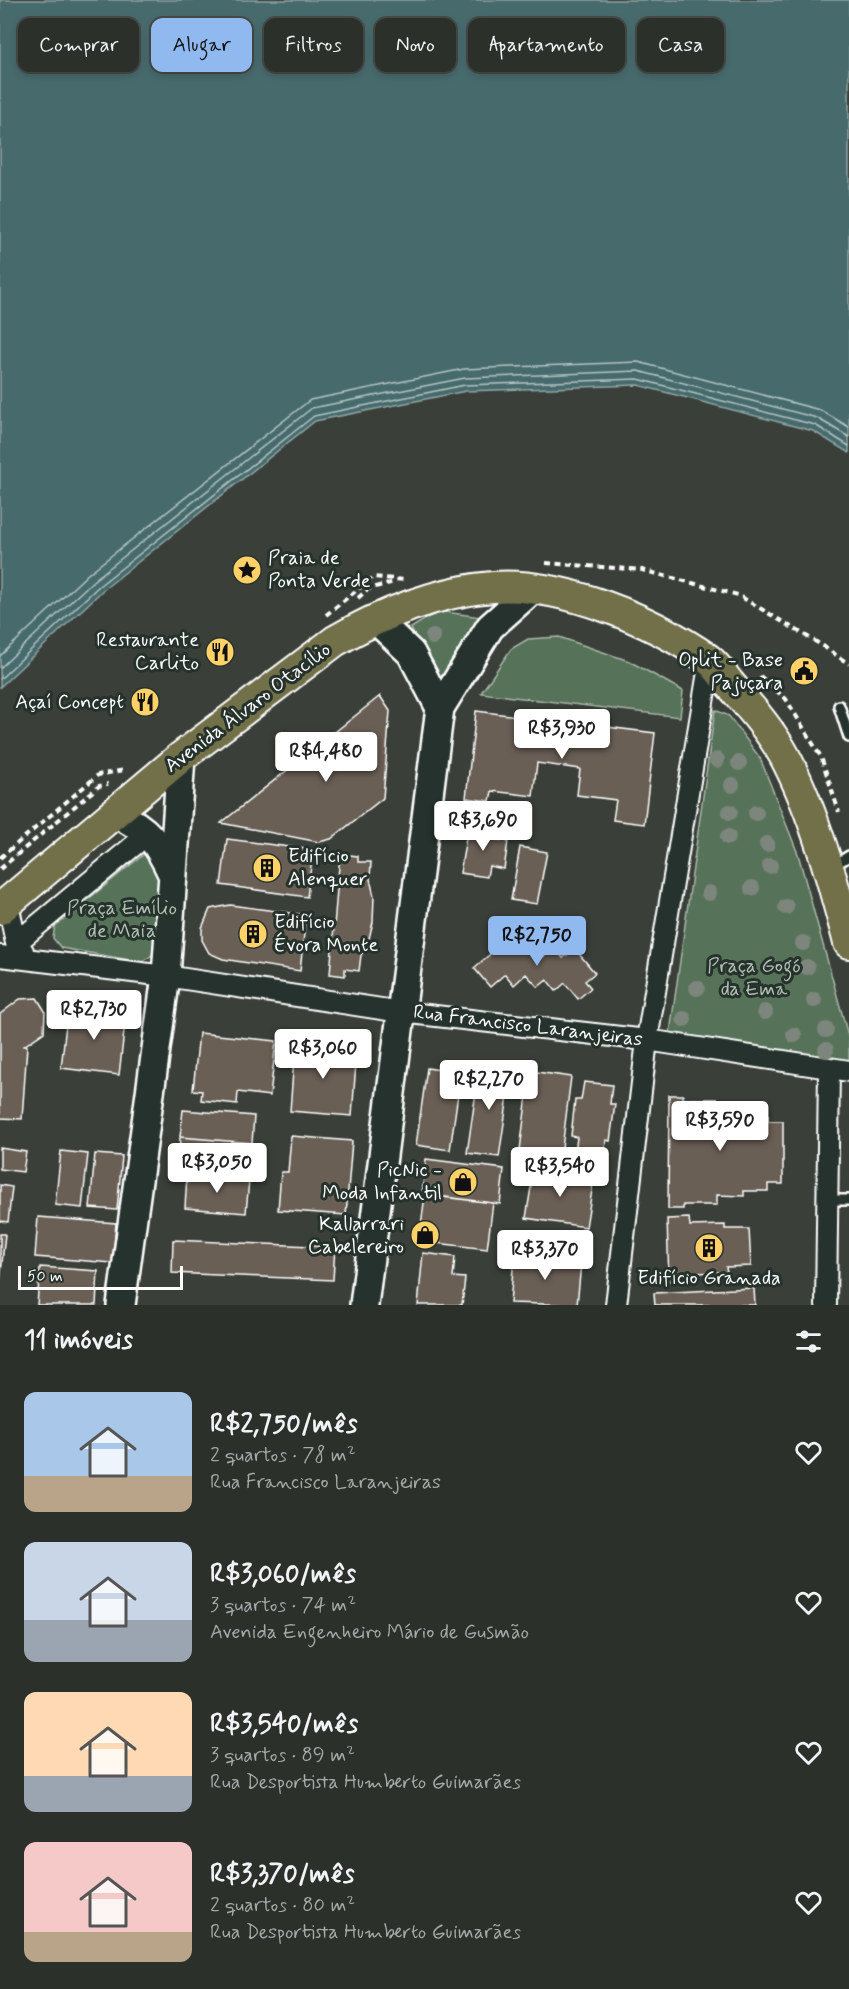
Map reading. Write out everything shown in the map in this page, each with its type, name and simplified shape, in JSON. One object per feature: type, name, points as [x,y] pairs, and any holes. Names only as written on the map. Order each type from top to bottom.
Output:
[{"type":"main road","name":"Avenida Álvaro Otacílio","points":[[4,906],[181,757],[309,659],[344,635],[376,620],[466,591],[492,587],[534,588],[588,600],[634,617],[710,660]]},
{"type":"main road","points":[[710,660],[764,724],[784,756],[839,862],[849,943]]},
{"type":"street","points":[[364,1305],[440,708],[490,627],[534,588]]},
{"type":"street","points":[[376,620],[411,653],[440,708]]},
{"type":"street","points":[[616,1305],[647,1040],[710,660]]},
{"type":"street","points":[[121,1305],[166,976],[181,757]]},
{"type":"street","points":[[115,813],[137,823],[149,833],[160,847],[173,875]]},
{"type":"street","points":[[16,943],[149,833]]},
{"type":"street","points":[[4,906],[16,943],[29,958]]},
{"type":"street","name":"Rua Francisco Laranjeiras","points":[[0,956],[166,976],[401,1012],[647,1040],[839,1070]]},
{"type":"street","points":[[826,1305],[828,1200],[839,1070]]},
{"type":"lane","points":[[839,706],[849,737]]},
{"type":"lane","points":[[828,1200],[849,1200]]},
{"type":"green space","points":[[438,611],[481,617],[439,690],[411,628]]},
{"type":"green space","points":[[559,637],[629,661],[683,691],[680,717],[481,693],[511,649],[528,639]]},
{"type":"green space","name":"Praça Gogó da Ema","points":[[715,710],[729,716],[760,758],[798,854],[849,1039],[849,1063],[669,1040]]},
{"type":"green space","name":"Praça Emílio de Maia","points":[[156,854],[165,863],[155,953],[142,962],[61,948],[53,938],[55,926],[143,855]]},
{"type":"water","points":[[0,0],[849,0],[849,453],[813,431],[638,385],[466,391],[315,421],[103,590],[0,687]]},
{"type":"building","points":[[380,696],[390,711],[383,798],[331,839],[319,842],[221,823]]},
{"type":"building","points":[[476,711],[655,733],[644,824],[613,820],[616,800],[577,795],[580,769],[537,763],[533,796],[492,791],[490,801],[466,798]]},
{"type":"building","points":[[468,826],[494,830],[493,839],[508,841],[504,869],[489,866],[487,877],[460,873]]},
{"type":"building","name":"Edifício Alenquer","points":[[227,839],[313,850],[307,897],[221,885]]},
{"type":"building","points":[[520,847],[547,852],[537,904],[511,900]]},
{"type":"building","points":[[340,854],[358,856],[358,862],[371,862],[370,879],[374,896],[373,922],[367,947],[361,955],[359,971],[345,969],[345,976],[330,974]]},
{"type":"building","name":"Edifício Évora Monte","points":[[230,905],[306,915],[300,971],[223,959],[209,953],[202,940],[202,928],[210,909]]},
{"type":"building","points":[[535,934],[543,944],[536,950],[543,957],[554,947],[563,958],[575,949],[595,973],[585,981],[591,988],[578,999],[565,983],[556,991],[547,980],[538,987],[526,974],[514,985],[505,974],[490,987],[474,968],[502,944],[508,950],[515,944],[519,948]]},
{"type":"building","points":[[37,998],[45,1011],[44,1032],[24,1046],[27,1046],[22,1119],[0,1118],[0,1014],[20,999]]},
{"type":"building","points":[[68,1007],[126,1014],[119,1075],[61,1068]]},
{"type":"building","points":[[199,1033],[276,1041],[270,1096],[238,1092],[237,1104],[201,1100],[202,1091],[193,1090]]},
{"type":"building","points":[[295,1045],[357,1050],[352,1116],[290,1111]]},
{"type":"building","points":[[480,1065],[512,1069],[499,1157],[467,1153]]},
{"type":"building","points":[[427,1068],[461,1073],[450,1150],[416,1145]]},
{"type":"building","points":[[530,1071],[571,1077],[561,1156],[520,1150]]},
{"type":"building","points":[[584,1082],[612,1085],[610,1104],[615,1104],[610,1141],[606,1140],[604,1156],[575,1153],[577,1137],[571,1136],[575,1100],[581,1100]]},
{"type":"building","points":[[669,1095],[683,1095],[683,1099],[717,1099],[717,1110],[744,1110],[744,1115],[768,1115],[768,1121],[783,1121],[783,1184],[768,1184],[768,1191],[744,1191],[744,1196],[717,1195],[717,1205],[683,1205],[683,1209],[668,1209]]},
{"type":"building","points":[[183,1110],[254,1116],[252,1143],[180,1137]]},
{"type":"building","points":[[291,1136],[352,1141],[346,1215],[278,1210],[281,1172],[288,1172]]},
{"type":"building","points":[[180,1137],[252,1143],[250,1165],[179,1159]]},
{"type":"building","points":[[0,1148],[26,1152],[23,1172],[0,1169]]},
{"type":"building","points":[[61,1151],[88,1154],[82,1208],[55,1205]]},
{"type":"building","points":[[95,1154],[122,1156],[117,1210],[90,1208]]},
{"type":"building","name":"PicNic - Moda Infantil","points":[[426,1159],[504,1169],[500,1204],[422,1194]]},
{"type":"building","points":[[534,1169],[594,1178],[586,1227],[526,1218]]},
{"type":"building","points":[[187,1175],[249,1180],[246,1213],[185,1208]]},
{"type":"building","points":[[0,1185],[12,1187],[8,1222],[0,1221]]},
{"type":"building","points":[[425,1195],[493,1203],[487,1249],[419,1241]]},
{"type":"building","points":[[38,1217],[116,1223],[113,1263],[35,1257]]},
{"type":"building","name":"Edifício Granada","points":[[689,1218],[690,1226],[725,1225],[725,1229],[749,1229],[751,1266],[726,1267],[727,1272],[691,1273],[692,1280],[669,1281],[667,1219]]},
{"type":"building","points":[[0,1234],[5,1234],[0,1283]]},
{"type":"building","points":[[173,1240],[335,1247],[333,1280],[172,1273]]},
{"type":"building","points":[[423,1253],[455,1257],[453,1277],[465,1278],[462,1305],[418,1305]]},
{"type":"building","points":[[533,1253],[563,1256],[562,1262],[581,1264],[577,1305],[510,1303],[514,1258],[532,1259]]},
{"type":"building","points":[[40,1267],[98,1271],[96,1305],[37,1305]]},
{"type":"building","points":[[754,1288],[755,1305],[655,1305],[654,1293]]},
{"type":"place","name":"Praia de Ponta Verde","points":[[247,570]]},
{"type":"place","name":"Restaurante Carlito","points":[[220,652]]},
{"type":"place","name":"Oplit - Base Pajuçara","points":[[804,671]]},
{"type":"place","name":"Açaí Concept","points":[[145,702]]},
{"type":"place","name":"Edifício Alenquer","points":[[267,868]]},
{"type":"place","name":"Edifício Évora Monte","points":[[253,934]]},
{"type":"place","name":"PicNic - Moda Infantil","points":[[463,1182]]},
{"type":"place","name":"Kallarrari Cabelereiro","points":[[425,1235]]},
{"type":"place","name":"Edifício Granada","points":[[709,1248]]}]
